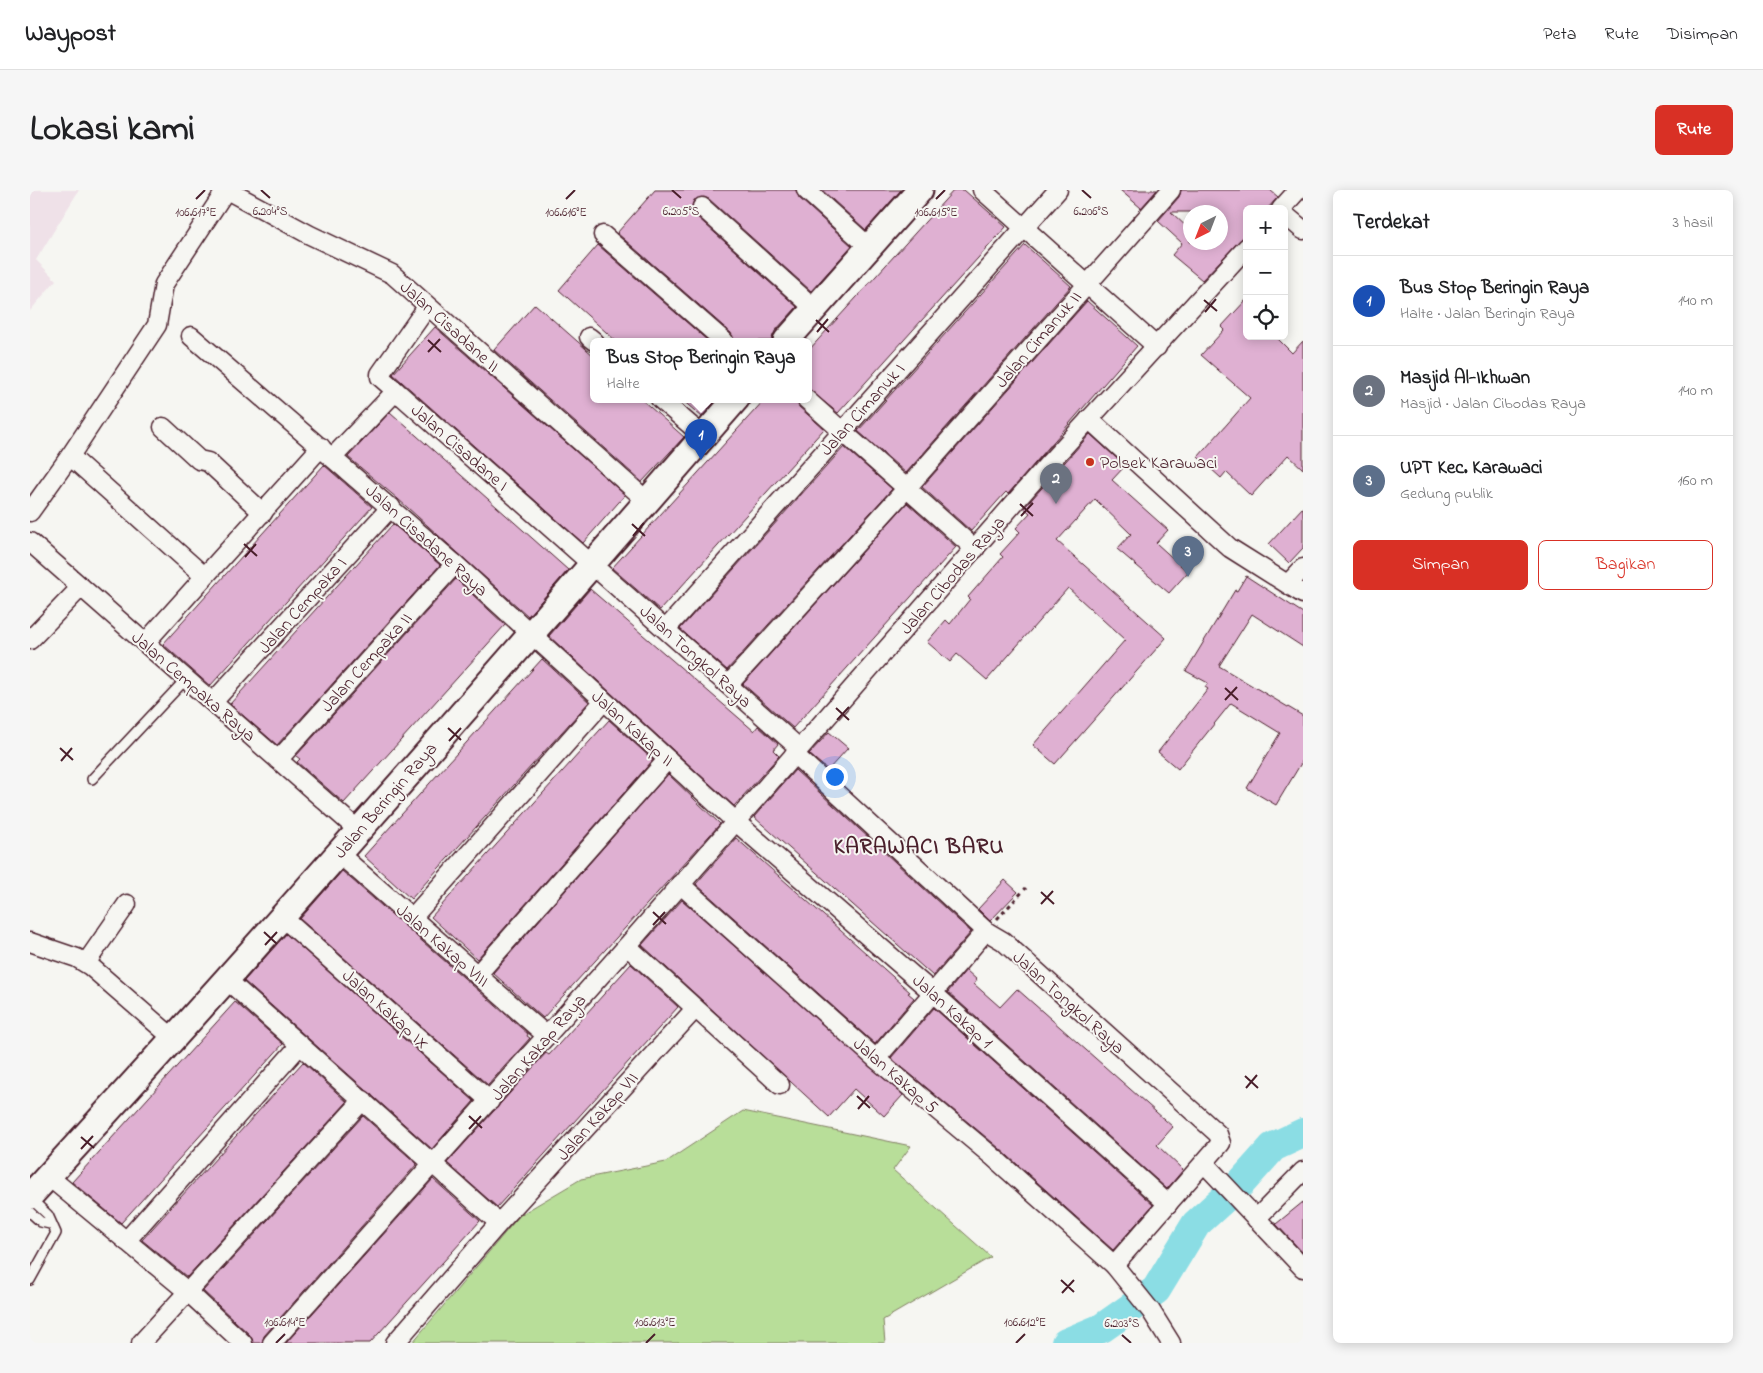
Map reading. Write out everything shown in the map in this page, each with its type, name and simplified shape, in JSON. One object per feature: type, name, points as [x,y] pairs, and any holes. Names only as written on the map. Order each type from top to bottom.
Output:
[{"type":"street","name":"Jalan Cisadane II","points":[[227,190],[310,235],[378,266],[406,286],[427,307],[647,501]]},
{"type":"street","points":[[30,512],[70,456],[157,325],[164,284],[227,190]]},
{"type":"street","points":[[806,190],[869,247]]},
{"type":"street","points":[[789,338],[920,190]]},
{"type":"street","points":[[982,190],[1157,347]]},
{"type":"street","name":"Jalan Cimanuk I","points":[[666,628],[1058,190]]},
{"type":"street","name":"Jalan Cimanuk II","points":[[729,684],[906,489],[1171,190]]},
{"type":"street","points":[[1285,205],[1298,190]]},
{"type":"street","points":[[702,207],[815,309]]},
{"type":"street","points":[[1288,217],[1303,230]]},
{"type":"street","points":[[603,235],[721,338]]},
{"type":"street","name":"Jalan Cibodas Raya","points":[[797,751],[1089,419],[1244,250]]},
{"type":"street","points":[[396,391],[380,374],[427,307]]},
{"type":"street","name":"Jalan Cisadane Raya","points":[[191,336],[391,507],[531,635]]},
{"type":"street","name":"Jalan Cisadane I","points":[[145,643],[263,512],[396,391],[593,564]]},
{"type":"street","points":[[665,403],[703,436]]},
{"type":"street","name":"Jalan Beringin Raya","points":[[30,1197],[282,918],[732,403]]},
{"type":"street","points":[[810,403],[975,549]]},
{"type":"street","points":[[1089,419],[1230,548],[1303,594]]},
{"type":"street","points":[[163,427],[199,460],[208,462],[263,512]]},
{"type":"street","points":[[70,456],[204,576]]},
{"type":"street","name":"Jalan Cempaka I","points":[[213,702],[391,507]]},
{"type":"street","name":"Jalan Cempaka Raya","points":[[30,542],[358,830]]},
{"type":"street","name":"Jalan Cempaka II","points":[[278,760],[455,564]]},
{"type":"street","name":"Jalan Tongkol Raya","points":[[593,564],[729,684],[986,931],[1003,942],[1218,1134],[1221,1143],[1114,1265]]},
{"type":"street","points":[[1288,584],[1303,568]]},
{"type":"street","points":[[30,640],[81,587]]},
{"type":"street","name":"Jalan Kakap II","points":[[531,635],[735,821]]},
{"type":"street","points":[[412,918],[604,702]]},
{"type":"street","name":"Jalan Kakap Raya","points":[[272,1343],[490,1102],[797,751]]},
{"type":"street","points":[[477,975],[667,760]]},
{"type":"street","name":"Jalan Kakap 1","points":[[735,821],[933,993],[1168,1204]]},
{"type":"street","name":"Jalan Kakap VIII","points":[[338,854],[547,1036]]},
{"type":"street","name":"Jalan Kakap 5","points":[[680,884],[876,1059],[992,1156],[1114,1265],[1151,1311],[1171,1343]]},
{"type":"street","points":[[86,963],[127,904]]},
{"type":"street","name":"Jalan Kakap IX","points":[[282,918],[490,1102]]},
{"type":"street","points":[[876,1059],[986,931]]},
{"type":"street","points":[[30,942],[77,958],[86,963],[174,1039]]},
{"type":"street","points":[[627,946],[780,1085]]},
{"type":"street","points":[[227,980],[499,1223]]},
{"type":"street","name":"Jalan Kakap VII","points":[[395,1343],[499,1223],[695,1009]]},
{"type":"street","points":[[126,1241],[300,1045]]},
{"type":"street","points":[[141,1343],[363,1100]]},
{"type":"street","points":[[1204,1163],[1303,1268]]},
{"type":"street","points":[[1251,1213],[1303,1171]]},
{"type":"street","points":[[48,1176],[188,1292],[243,1343]]},
{"type":"lane","points":[[92,779],[186,679]]},
{"type":"lane","points":[[30,1197],[48,1215],[50,1224],[56,1233],[30,1280]]},
{"type":"lane","points":[[30,1212],[41,1222],[50,1224]]},
{"type":"path","points":[[986,931],[1026,888]]},
{"type":"shaded area","points":[[30,190],[79,190],[36,260],[56,280],[30,311]]},
{"type":"green space","points":[[743,1111],[911,1146],[893,1170],[991,1257],[883,1320],[885,1343],[412,1343],[520,1215],[581,1179],[666,1162]]},
{"type":"building","points":[[655,190],[796,190],[799,198],[852,246],[811,291],[709,199],[704,197],[694,200],[692,205],[695,215],[797,307],[775,331],[772,338],[733,338],[731,333],[617,233]]},
{"type":"building","points":[[822,190],[901,190],[866,230]]},
{"type":"building","points":[[954,190],[964,190],[1006,227],[838,413],[812,392],[812,347]]},
{"type":"building","points":[[1120,190],[1157,190],[1141,208]]},
{"type":"building","points":[[1181,190],[1270,190],[1278,197],[1271,205],[1243,205],[1243,237],[1202,280],[1172,255],[1182,243],[1158,221],[1179,197]]},
{"type":"building","points":[[598,245],[705,338],[613,338],[559,290]]},
{"type":"building","points":[[1025,245],[1071,286],[906,473],[858,431]]},
{"type":"building","points":[[1087,301],[1137,346],[1008,494],[1006,492],[971,531],[922,487]]},
{"type":"building","points":[[1243,303],[1243,340],[1279,340],[1292,353],[1303,341],[1303,469],[1288,455],[1251,496],[1226,472],[1221,478],[1198,457],[1250,398],[1201,355],[1224,330],[1221,327]]},
{"type":"building","points":[[535,304],[590,352],[590,403],[646,403],[684,437],[642,482],[494,350]]},
{"type":"building","points":[[435,327],[625,495],[583,543],[393,374]]},
{"type":"building","points":[[686,403],[714,403],[702,417]]},
{"type":"building","points":[[761,403],[798,403],[799,407],[824,429],[660,610],[612,568]]},
{"type":"building","points":[[390,412],[568,570],[528,616],[398,499],[348,457]]},
{"type":"building","points":[[1090,434],[1125,466],[1112,480],[1168,530],[1156,543],[1188,572],[1169,593],[1117,549],[1131,534],[1095,499],[1057,541],[1166,638],[1055,764],[1033,745],[1125,640],[1068,588],[987,680],[957,654],[950,662],[927,642],[946,620],[950,624],[970,599],[968,597],[1003,557],[1000,554],[1020,532],[1016,528],[1030,513],[1024,508]]},
{"type":"building","points":[[844,447],[892,489],[727,670],[680,629]]},
{"type":"building","points":[[324,465],[372,507],[210,686],[163,644]]},
{"type":"building","points":[[907,503],[956,547],[793,728],[743,684]]},
{"type":"building","points":[[1303,507],[1303,548],[1289,563],[1269,544]]},
{"type":"building","points":[[393,524],[440,565],[277,745],[230,704]]},
{"type":"building","points":[[1246,576],[1303,613],[1303,647],[1252,614],[1219,666],[1303,716],[1303,760],[1276,805],[1247,788],[1280,733],[1231,703],[1178,769],[1158,752],[1208,689],[1205,687],[1208,683],[1186,671],[1235,590],[1237,591]]},
{"type":"building","points":[[456,579],[505,625],[344,803],[297,762],[300,759],[296,756]]},
{"type":"building","points":[[590,589],[754,731],[758,726],[778,744],[773,750],[779,756],[734,806],[549,636]]},
{"type":"building","points":[[542,659],[589,702],[411,899],[364,856]]},
{"type":"building","points":[[609,720],[653,760],[477,959],[431,917]]},
{"type":"building","points":[[829,732],[848,748],[828,770],[809,754]]},
{"type":"building","points":[[795,770],[971,932],[933,976],[754,817]]},
{"type":"building","points":[[668,774],[720,824],[543,1018],[493,973]]},
{"type":"building","points":[[736,838],[910,992],[908,993],[914,998],[875,1044],[696,884]]},
{"type":"building","points":[[342,871],[528,1034],[527,1036],[530,1038],[488,1085],[300,919]]},
{"type":"building","points":[[1005,880],[1018,892],[990,921],[978,909]]},
{"type":"building","points":[[682,900],[903,1095],[884,1116],[854,1089],[829,1117],[642,945]]},
{"type":"building","points":[[286,934],[474,1101],[432,1149],[244,981]]},
{"type":"building","points":[[631,964],[678,1007],[497,1207],[447,1163],[546,1053],[549,1055]]},
{"type":"building","points":[[966,970],[977,980],[974,984],[1000,1007],[1017,989],[1173,1127],[1157,1145],[1183,1170],[1167,1189],[948,992]]},
{"type":"building","points":[[235,1002],[283,1044],[121,1223],[72,1182]]},
{"type":"building","points":[[934,1008],[1153,1205],[1113,1250],[999,1148],[891,1058]]},
{"type":"building","points":[[303,1062],[347,1102],[187,1277],[142,1240]]},
{"type":"building","points":[[363,1116],[417,1164],[264,1336],[262,1343],[253,1343],[250,1335],[203,1291]]},
{"type":"building","points":[[433,1179],[480,1221],[370,1343],[286,1343]]},
{"type":"building","points":[[1303,1202],[1303,1253],[1276,1224]]},
{"type":"waterway","points":[[1066,1343],[1102,1328],[1156,1290],[1196,1224],[1240,1184],[1273,1147],[1303,1133]]},
{"type":"place","name":"Bus Stop Beringin Raya","points":[[701,460]]},
{"type":"place","name":"Polsek Karawaci","points":[[1090,462]]},
{"type":"place","name":"Masjid Al-Ikhwan","points":[[1056,504]]},
{"type":"place","name":"UPT Kec. Karawaci","points":[[1188,577]]},
{"type":"district","name":"KARAWACI BARU","points":[[919,845]]}]
